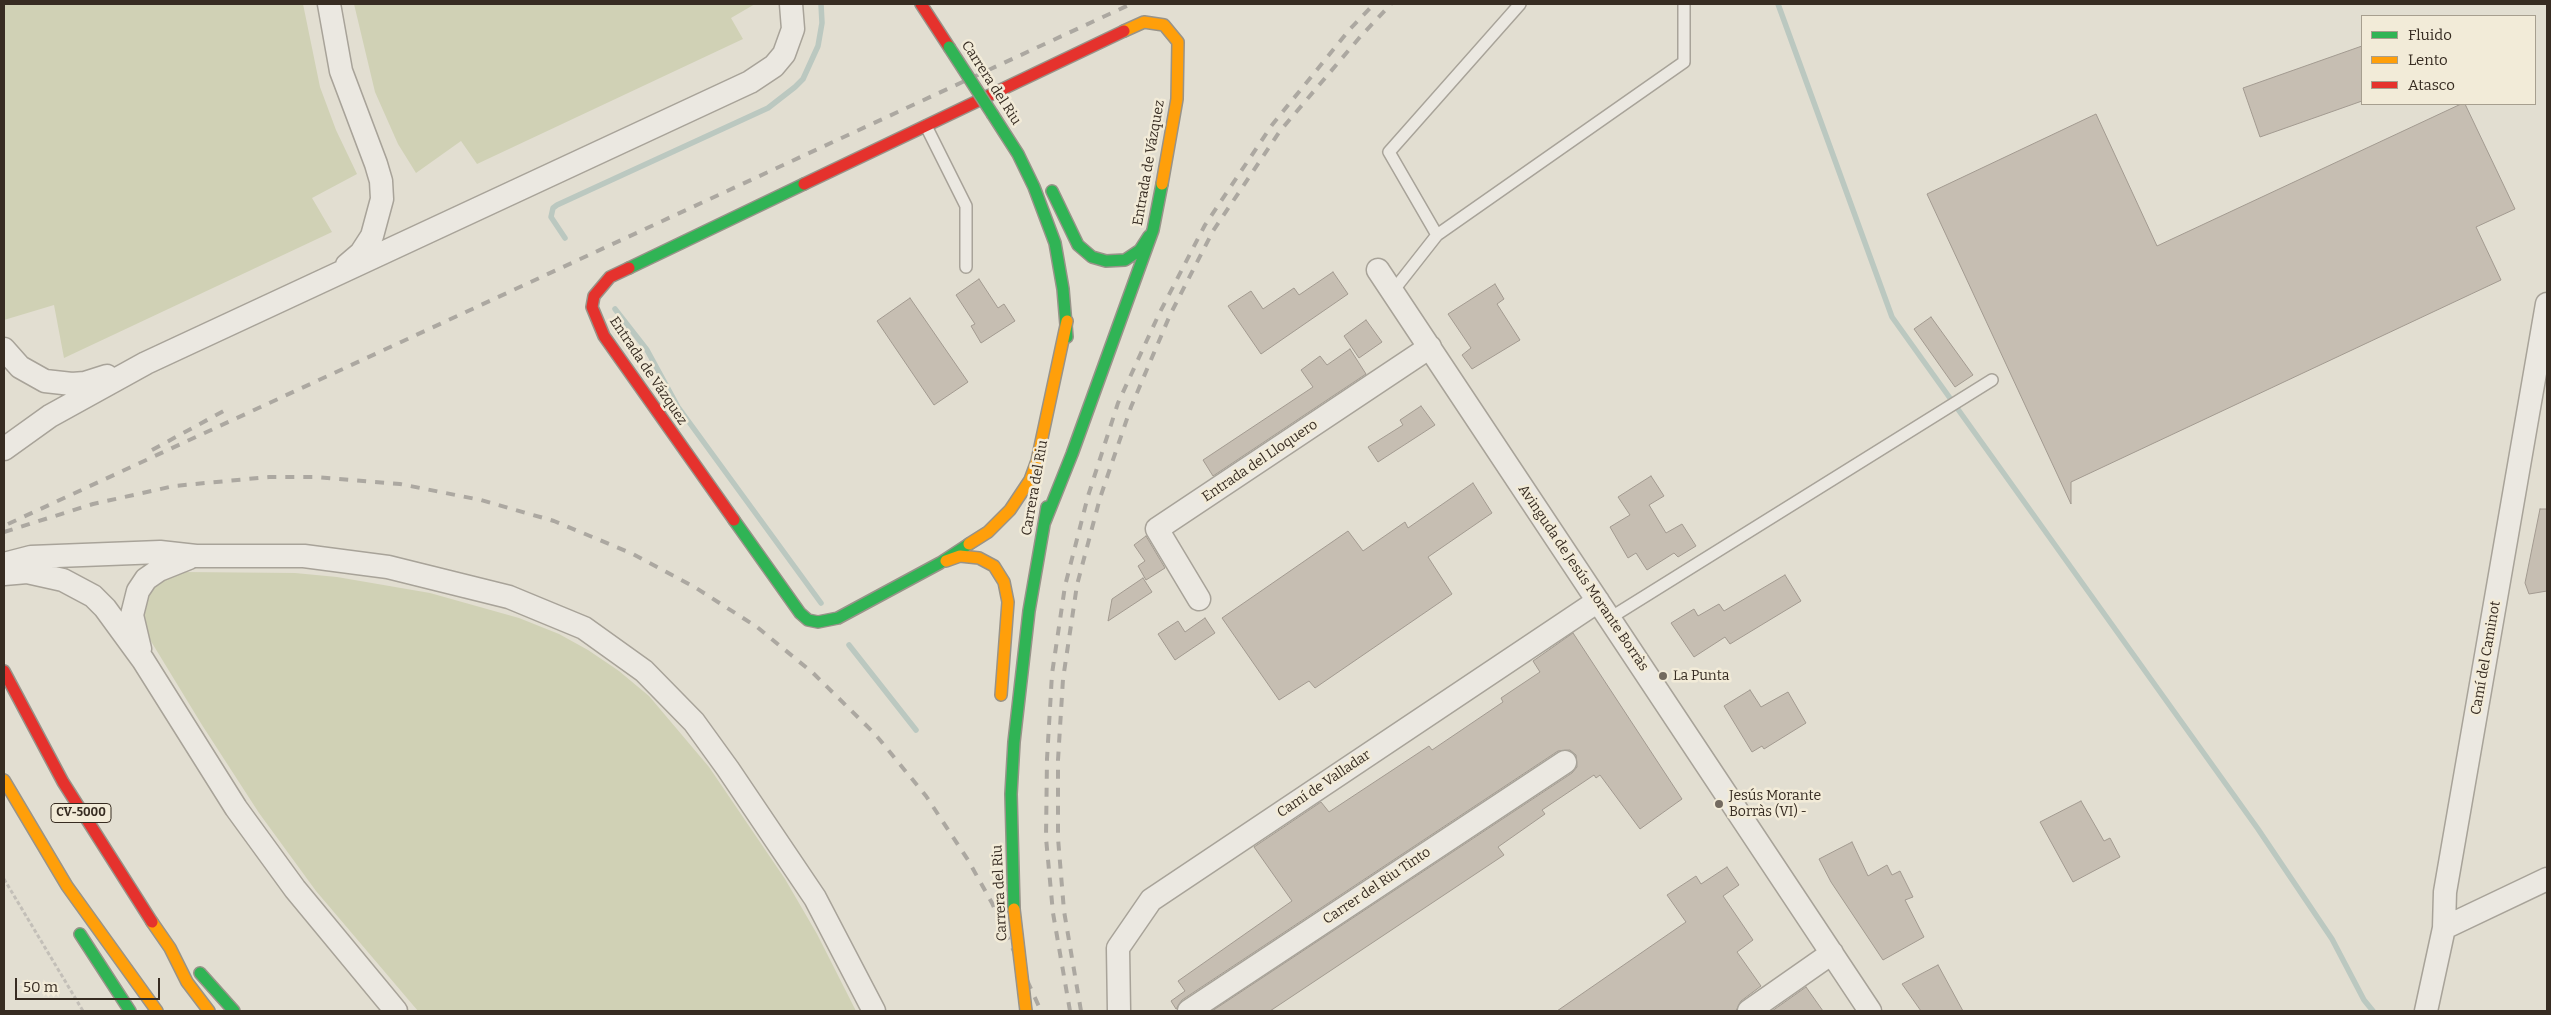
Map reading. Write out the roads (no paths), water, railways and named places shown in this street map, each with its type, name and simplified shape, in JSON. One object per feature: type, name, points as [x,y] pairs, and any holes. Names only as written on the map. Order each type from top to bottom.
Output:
[{"type":"main road","name":"Carrera del Riu","points":[[921,4],[1018,154],[1034,187],[1055,243],[1067,321],[1065,387]]},
{"type":"main road","name":"Entrada de Vázquez","points":[[940,563],[838,618],[818,622],[808,620],[800,613],[604,336],[592,307],[594,296],[610,277],[1132,27],[1144,22],[1164,25],[1172,32],[1178,42],[1177,99],[1172,137],[1153,230],[1072,454],[1044,524]]},
{"type":"main road","points":[[1018,154],[1055,195],[1078,245],[1092,257],[1106,261],[1125,260],[1140,250],[1153,230]]},
{"type":"main road","points":[[940,563],[988,532],[1010,510],[1030,480],[1044,435],[1067,321]]},
{"type":"main road","name":"Carrera del Riu","points":[[1026,1011],[1014,908],[1011,794],[1020,683],[1053,469]]},
{"type":"main road","points":[[940,563],[960,556],[979,558],[994,566],[1004,582],[1008,602],[1000,706]]},
{"type":"main road","name":"CV-5000","points":[[4,671],[63,782],[114,865],[170,948],[187,982],[209,1011]]},
{"type":"main road","points":[[1002,735],[1011,794]]},
{"type":"main road","name":"CV-5000","points":[[4,780],[67,886],[157,1011]]},
{"type":"main road","points":[[4,800],[22,834]]},
{"type":"main road","points":[[74,925],[130,1011]]},
{"type":"main road","points":[[170,948],[202,975],[234,1011]]},
{"type":"street","points":[[329,4],[341,71],[376,164],[382,199],[372,236],[360,253],[338,274]]},
{"type":"street","points":[[4,449],[44,419],[146,363],[763,74],[774,66],[790,42],[793,29],[791,4]]},
{"type":"street","name":"Avinguda de Jesús Morante Borràs","points":[[1378,270],[1870,1011]]},
{"type":"street","name":"Camí del Caminot","points":[[2426,1011],[2444,928],[2445,892],[2547,304]]},
{"type":"street","points":[[4,348],[20,367],[32,375],[58,384],[85,383],[146,363]]},
{"type":"street","name":"Entrada del Lloquero","points":[[1199,599],[1157,529],[1430,348]]},
{"type":"street","points":[[4,564],[14,560],[41,557],[160,552],[196,556],[304,556],[388,567],[508,597],[584,628],[644,671],[694,722],[815,898],[874,1011]]},
{"type":"street","points":[[143,660],[132,615],[138,591],[146,579],[158,570],[174,562],[196,556]]},
{"type":"street","points":[[4,574],[27,572],[46,575],[80,588],[106,608],[143,660],[236,808],[295,889],[396,1011]]},
{"type":"street","name":"Camí de Valladar","points":[[1119,1011],[1118,948],[1151,900],[1604,609]]},
{"type":"street","name":"Carrer del Riu Tinto","points":[[1189,1011],[1565,762]]},
{"type":"street","points":[[2444,928],[2547,879]]},
{"type":"street","points":[[1749,1011],[1832,953]]},
{"type":"lane","points":[[1437,235],[1389,152],[1520,4]]},
{"type":"lane","points":[[1393,291],[1437,235],[1684,62],[1684,4]]},
{"type":"lane","points":[[926,126],[966,206],[966,267]]},
{"type":"lane","points":[[1604,609],[1992,380]]},
{"type":"waterway","points":[[565,238],[551,217],[553,208],[557,205],[768,108],[795,87],[803,79],[818,46],[822,23],[821,4]]},
{"type":"waterway","points":[[1778,4],[1892,317],[2258,829],[2332,939],[2364,1000],[2373,1011]]},
{"type":"waterway","points":[[615,309],[647,350],[678,407],[821,603]]},
{"type":"waterway","points":[[849,645],[916,730]]},
{"type":"railway","points":[[8,524],[1131,4]]},
{"type":"railway","points":[[1070,1011],[1053,913],[1046,838],[1047,759],[1052,674],[1065,586],[1088,496],[1118,403],[1159,314],[1205,225],[1272,125],[1350,29],[1374,4]]},
{"type":"railway","points":[[1081,1011],[1064,911],[1058,838],[1058,760],[1063,679],[1077,585],[1100,498],[1131,407],[1170,315],[1213,231],[1280,131],[1360,37],[1391,4]]},
{"type":"railway","points":[[152,450],[231,407]]},
{"type":"railway","points":[[4,532],[93,504],[174,486],[269,477],[315,477],[400,484],[481,500],[554,521],[633,554],[696,588],[757,627],[813,673],[875,734],[926,796],[968,860],[992,903],[1041,1011]]},
{"type":"place","name":"La Punta","points":[[1663,676]]},
{"type":"place","name":"Jesús Morante Borràs (VI) -","points":[[1719,804]]}]
